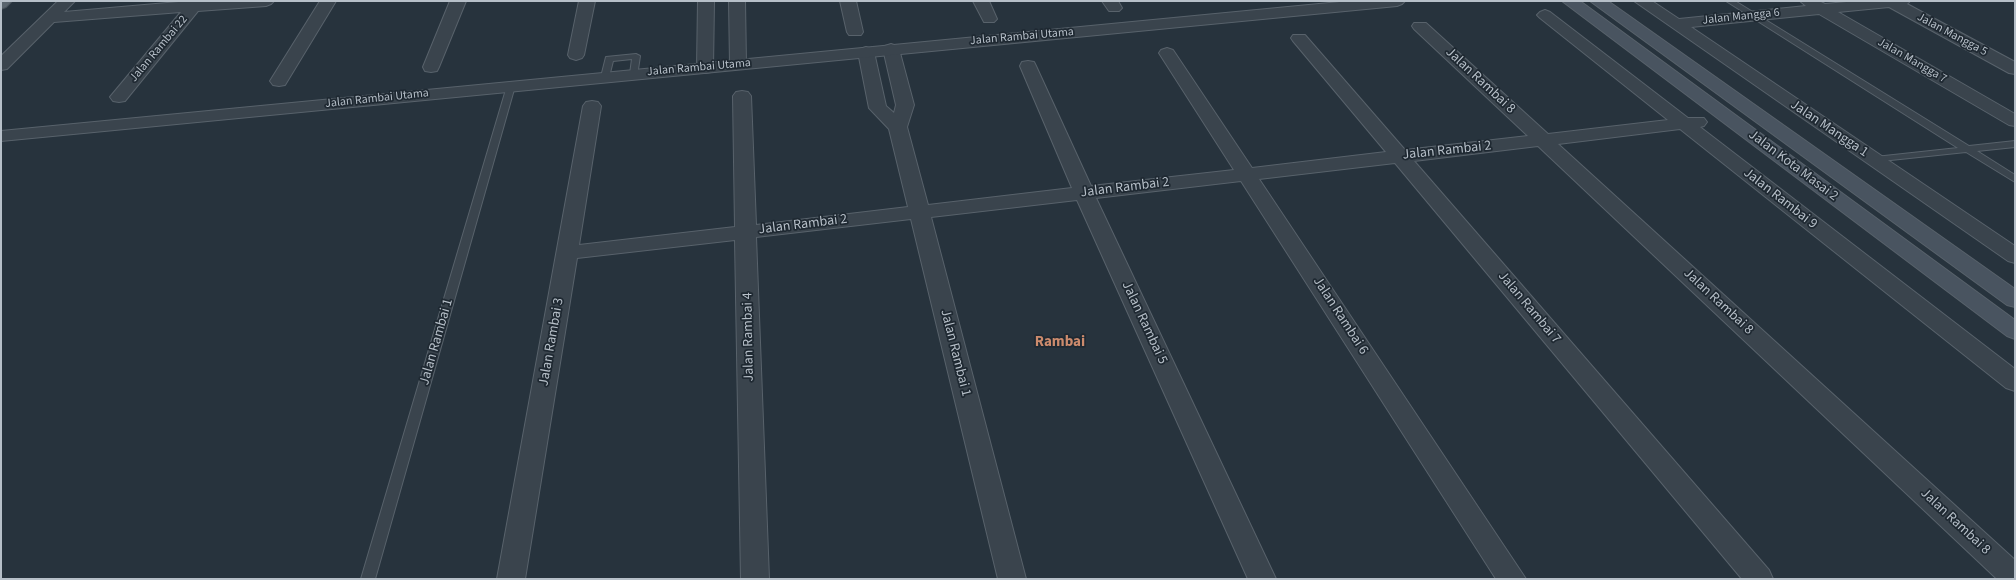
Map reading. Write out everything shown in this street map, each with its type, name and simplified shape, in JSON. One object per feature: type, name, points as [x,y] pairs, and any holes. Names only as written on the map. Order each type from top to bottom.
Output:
[{"type":"main road","points":[[1,4],[4,1]]},
{"type":"main road","name":"Jalan Kota Masai 2","points":[[1570,1],[2015,331]]},
{"type":"main road","name":"Jalan Kota Masai 2","points":[[1598,1],[2015,300]]},
{"type":"main road","points":[[1948,282],[1983,277]]},
{"type":"street","points":[[1,65],[67,1]]},
{"type":"street","points":[[49,18],[196,4],[266,1]]},
{"type":"street","points":[[279,81],[328,1]]},
{"type":"street","points":[[431,67],[458,1]]},
{"type":"street","points":[[576,54],[587,1]]},
{"type":"street","points":[[848,1],[855,32]]},
{"type":"street","points":[[981,1],[989,19]]},
{"type":"street","name":"Jalan Rambai Utama","points":[[1,136],[891,50],[1355,3],[1397,1]]},
{"type":"street","name":"Jalan Mangga 1","points":[[1642,1],[2015,256]]},
{"type":"street","name":"Jalan Mangga 6","points":[[1676,24],[1754,16],[1815,5],[1894,1]]},
{"type":"street","name":"Jalan Mangga 5","points":[[1894,1],[2015,69]]},
{"type":"street","name":"Jalan Mangga 5","points":[[1914,1],[2015,54]]},
{"type":"street","points":[[705,68],[706,4],[737,3],[738,64]]},
{"type":"street","name":"Jalan Rambai 22","points":[[119,97],[196,4]]},
{"type":"street","name":"Jalan Mangga 7","points":[[1815,5],[2015,121]]},
{"type":"street","name":"Jalan Rambai 9","points":[[1545,15],[1690,123],[2015,382]]},
{"type":"street","name":"Jalan Rambai 8","points":[[1420,26],[2015,578]]},
{"type":"street","name":"Jalan Rambai 7","points":[[1299,38],[1759,579]]},
{"type":"street","points":[[866,52],[878,108],[898,127],[905,105],[891,50]]},
{"type":"street","name":"Jalan Rambai 6","points":[[1167,53],[1512,579]]},
{"type":"street","name":"Jalan Rambai 5","points":[[1028,66],[1084,193],[1262,579]]},
{"type":"street","name":"Jalan Rambai 4","points":[[742,96],[755,579]]},
{"type":"street","name":"Jalan Rambai 3","points":[[511,579],[592,106]]},
{"type":"street","name":"Jalan Rambai 2","points":[[567,253],[1690,123]]},
{"type":"street","name":"Jalan Rambai 1","points":[[898,127],[1012,579]]},
{"type":"lane","points":[[1730,1],[2015,179]]},
{"type":"lane","name":"Jalan Rambai 1","points":[[368,579],[511,86]]},
{"type":"lane","points":[[1875,160],[2015,144]]},
{"type":"district","name":"Rambai","points":[[1060,343]]}]
